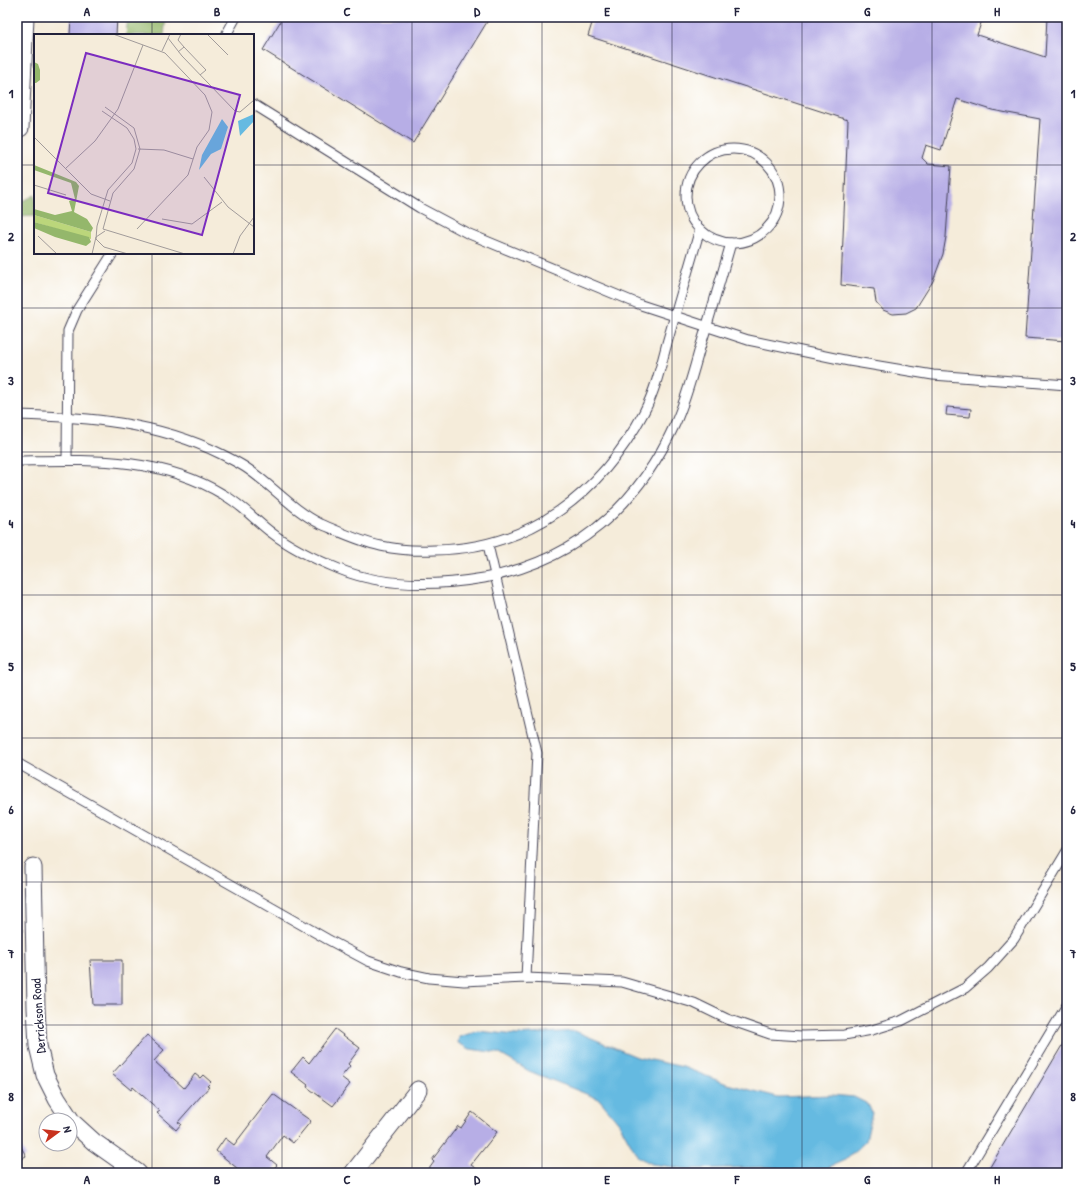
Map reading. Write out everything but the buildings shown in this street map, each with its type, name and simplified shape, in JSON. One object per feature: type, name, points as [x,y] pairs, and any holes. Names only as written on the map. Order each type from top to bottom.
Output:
[{"type":"street","points":[[20,128],[25,17]]},
{"type":"street","name":"Derrickson Road","points":[[33,867],[38,1046],[45,1075],[57,1099],[72,1122],[94,1142],[138,1173]]},
{"type":"street","points":[[353,1173],[418,1090]]},
{"type":"lane","points":[[227,34],[236,17]]},
{"type":"lane","points":[[254,105],[420,208],[467,233],[675,316],[748,340],[849,361],[933,375],[1067,385]]},
{"type":"lane","points":[[740,150],[750,152],[766,163],[772,170],[779,189],[778,208],[775,217],[763,233],[745,242],[731,243],[716,240],[700,229],[689,213],[687,203],[688,184],[691,175],[703,159],[721,151],[740,150]]},
{"type":"lane","points":[[17,416],[68,416],[138,425],[180,436],[244,466],[296,508],[319,523],[381,546],[414,551],[450,550],[488,545],[530,529],[559,512],[583,494],[608,468],[626,443],[646,410],[700,229]]},
{"type":"lane","points":[[17,461],[67,460],[130,462],[170,471],[198,481],[226,496],[273,534],[305,552],[340,570],[374,579],[412,584],[453,583],[495,575],[541,561],[575,544],[605,522],[636,490],[657,460],[676,422],[690,382],[731,243]]},
{"type":"lane","points":[[67,460],[68,332],[77,310],[112,254]]},
{"type":"lane","points":[[488,545],[537,753],[526,978]]},
{"type":"lane","points":[[17,763],[368,961],[401,972],[429,978],[464,981],[526,978],[622,982],[694,1003],[727,1019],[770,1034],[844,1036],[872,1030],[901,1021],[933,1006],[965,988],[988,968],[1014,939],[1067,851]]},
{"type":"lane","points":[[966,1173],[1067,1005]]},
{"type":"green space","points":[[128,17],[166,17],[164,34],[126,34]]},
{"type":"green space","points":[[34,196],[34,216],[17,217],[17,204]]},
{"type":"water","points":[[478,1031],[517,1035],[575,1031],[637,1057],[683,1067],[727,1084],[778,1097],[832,1095],[854,1097],[868,1104],[872,1113],[866,1141],[847,1159],[827,1168],[801,1171],[769,1167],[687,1169],[652,1164],[638,1157],[619,1123],[599,1099],[529,1071],[498,1053],[470,1049],[458,1043],[459,1037]]}]
